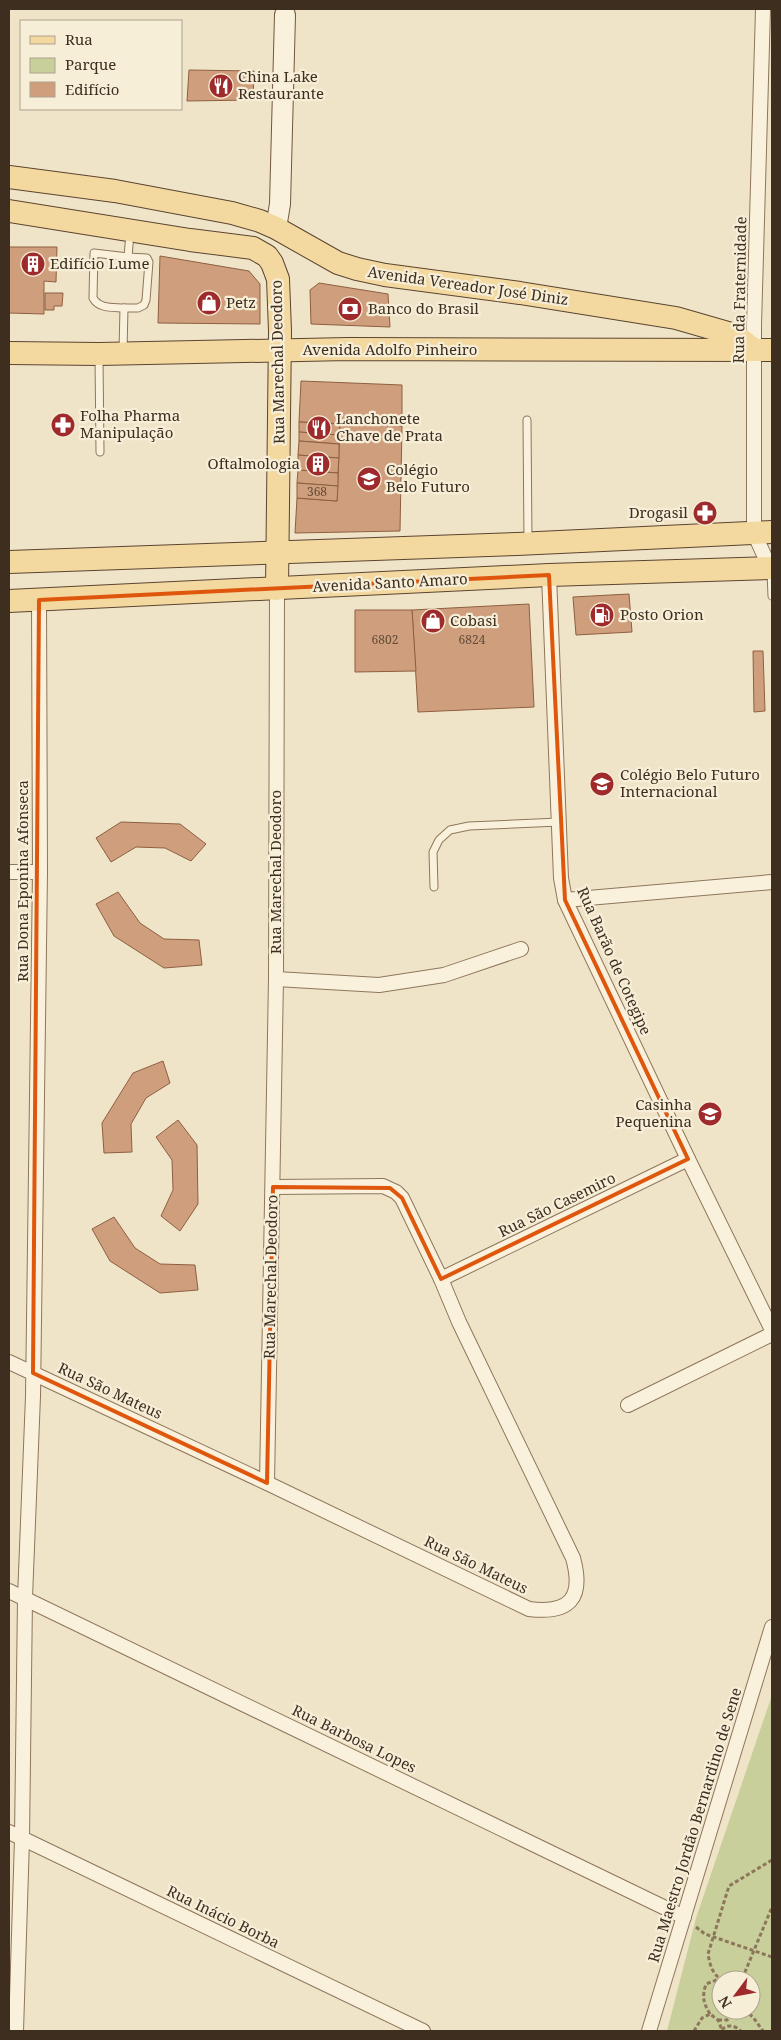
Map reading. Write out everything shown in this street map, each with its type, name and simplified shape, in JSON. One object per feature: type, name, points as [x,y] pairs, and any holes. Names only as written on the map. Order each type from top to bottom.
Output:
[{"type":"main road","name":"Avenida Vereador José Diniz","points":[[9,177],[115,191],[232,213],[276,228],[338,263],[357,269],[384,275],[520,293],[676,318],[735,335],[764,350]]},
{"type":"main road","points":[[9,211],[130,230]]},
{"type":"main road","name":"Rua Marechal Deodoro","points":[[130,230],[253,248],[267,256],[272,263],[278,279],[280,350],[277,589]]},
{"type":"main road","name":"Avenida Adolfo Pinheiro","points":[[9,353],[123,354],[280,350],[764,350]]},
{"type":"main road","points":[[9,562],[528,544],[763,533]]},
{"type":"main road","name":"Avenida Santo Amaro","points":[[9,601],[549,575],[771,568]]},
{"type":"street","name":"Rua da Fraternidade","points":[[763,9],[763,533],[771,568]]},
{"type":"street","points":[[276,228],[280,204],[285,11]]},
{"type":"street","name":"Rua Barão de Cotegipe","points":[[549,575],[561,878],[565,900],[688,1159],[772,1330]]},
{"type":"street","name":"Rua Marechal Deodoro","points":[[267,1483],[276,979],[277,589]]},
{"type":"street","name":"Rua Dona Eponina Afonseca","points":[[16,2031],[33,1373],[40,872],[39,600]]},
{"type":"street","points":[[9,872],[40,872]]},
{"type":"street","points":[[565,900],[772,882]]},
{"type":"street","points":[[276,979],[379,985],[444,975],[521,949]]},
{"type":"street","name":"Rua São Casemiro","points":[[441,1279],[688,1159]]},
{"type":"street","name":"Rua São Mateus","points":[[9,1362],[529,1609],[545,1611],[567,1606],[573,1599],[577,1587],[577,1574],[573,1558],[459,1322],[441,1279],[402,1198],[390,1188],[375,1185],[273,1187]]},
{"type":"street","points":[[628,1405],[772,1334]]},
{"type":"street","name":"Rua Barbosa Lopes","points":[[9,1591],[684,1917]]},
{"type":"street","name":"Rua Maestro Jordão Bernardino de Sene","points":[[650,2031],[772,1627]]},
{"type":"street","name":"Rua Inácio Borba","points":[[9,1832],[423,2031]]},
{"type":"lane","points":[[128,257],[130,230]]},
{"type":"lane","points":[[94,253],[147,258],[149,262],[144,305],[138,308],[124,308],[101,306],[93,298],[94,253]]},
{"type":"lane","points":[[123,354],[124,308]]},
{"type":"lane","points":[[99,354],[100,452]]},
{"type":"lane","points":[[527,420],[528,544]]},
{"type":"lane","points":[[771,568],[772,596]]},
{"type":"lane","points":[[434,888],[433,852],[439,840],[450,830],[469,826],[560,822]]},
{"type":"path","points":[[715,1970],[709,1962],[709,1948],[729,1886],[772,1860]]},
{"type":"path","points":[[746,1970],[772,1907]]},
{"type":"path","points":[[684,1917],[698,1930],[712,1937],[772,1957]]},
{"type":"path","points":[[694,2031],[702,2018],[710,2014],[704,2004],[703,1993],[706,1984],[711,1983]]},
{"type":"path","points":[[721,2031],[718,2020],[728,2020]]},
{"type":"path","points":[[728,2020],[730,2026]]},
{"type":"path","points":[[721,2031],[728,2020]]},
{"type":"path","points":[[755,2020],[762,2031]]},
{"type":"path","points":[[721,2031],[725,2026],[741,2031]]},
{"type":"highlighted area","points":[[549,575],[565,900],[688,1159],[441,1279],[402,1198],[390,1188],[273,1187],[267,1483],[33,1373],[39,600]]},
{"type":"green space","points":[[772,1695],[772,2031],[667,2031],[696,1918]]},
{"type":"building","name":"China Lake Restaurante","points":[[189,70],[254,71],[253,100],[187,101]]},
{"type":"building","name":"Edifício Lume","points":[[9,247],[57,247],[56,282],[44,281],[44,314],[9,313]]},
{"type":"building","name":"Petz","points":[[160,256],[249,271],[260,284],[260,324],[158,323]]},
{"type":"building","name":"Banco do Brasil","points":[[319,283],[388,294],[390,327],[311,324],[310,290]]},
{"type":"building","points":[[45,293],[63,293],[62,306],[54,306],[54,310],[45,310]]},
{"type":"building","points":[[301,381],[402,385],[402,426],[299,422]]},
{"type":"building","name":"Lanchonete Chave de Prata","points":[[299,422],[340,424],[339,435],[299,432]]},
{"type":"building","name":"Colégio Belo Futuro","points":[[340,424],[402,426],[400,531],[295,533],[297,498],[337,501]]},
{"type":"building","points":[[299,432],[339,435],[339,444],[299,441]]},
{"type":"building","points":[[299,441],[339,444],[339,458],[298,455]]},
{"type":"building","name":"Oftalmologia","points":[[298,455],[339,458],[338,473],[298,470]]},
{"type":"building","points":[[298,470],[338,473],[338,486],[297,483]]},
{"type":"building","points":[[297,483],[338,486],[337,501],[297,498]]},
{"type":"building","name":"Posto Orion","points":[[629,594],[632,632],[576,635],[573,597]]},
{"type":"building","points":[[529,604],[534,707],[418,712],[412,610]]},
{"type":"building","points":[[355,610],[412,610],[416,671],[355,672]]},
{"type":"building","points":[[753,651],[763,651],[765,711],[754,712]]},
{"type":"building","points":[[121,822],[180,824],[206,844],[191,861],[165,848],[136,847],[111,862],[96,838]]},
{"type":"building","points":[[118,892],[140,923],[164,939],[199,940],[202,965],[164,968],[114,936],[96,904]]},
{"type":"building","points":[[163,1061],[170,1083],[146,1098],[131,1124],[132,1152],[104,1153],[102,1123],[133,1073]]},
{"type":"building","points":[[178,1120],[197,1145],[198,1204],[180,1231],[161,1216],[173,1190],[172,1160],[156,1137]]},
{"type":"building","points":[[114,1217],[135,1248],[160,1264],[195,1265],[198,1290],[160,1293],[110,1261],[92,1229]]},
{"type":"place","name":"China Lake Restaurante","points":[[221,86]]},
{"type":"place","name":"Edifício Lume","points":[[33,264]]},
{"type":"place","name":"Petz","points":[[209,303]]},
{"type":"place","name":"Banco do Brasil","points":[[350,309]]},
{"type":"place","name":"Folha Pharma Manipulação","points":[[63,425]]},
{"type":"place","name":"Lanchonete Chave de Prata","points":[[319,428]]},
{"type":"place","name":"Oftalmologia","points":[[318,464]]},
{"type":"place","name":"Colégio Belo Futuro","points":[[369,479]]},
{"type":"place","name":"Drogasil","points":[[705,513]]},
{"type":"place","name":"Posto Orion","points":[[602,615]]},
{"type":"place","name":"Cobasi","points":[[433,621]]},
{"type":"place","name":"Colégio Belo Futuro Internacional","points":[[602,784]]},
{"type":"place","name":"Casinha Pequenina","points":[[710,1114]]}]
